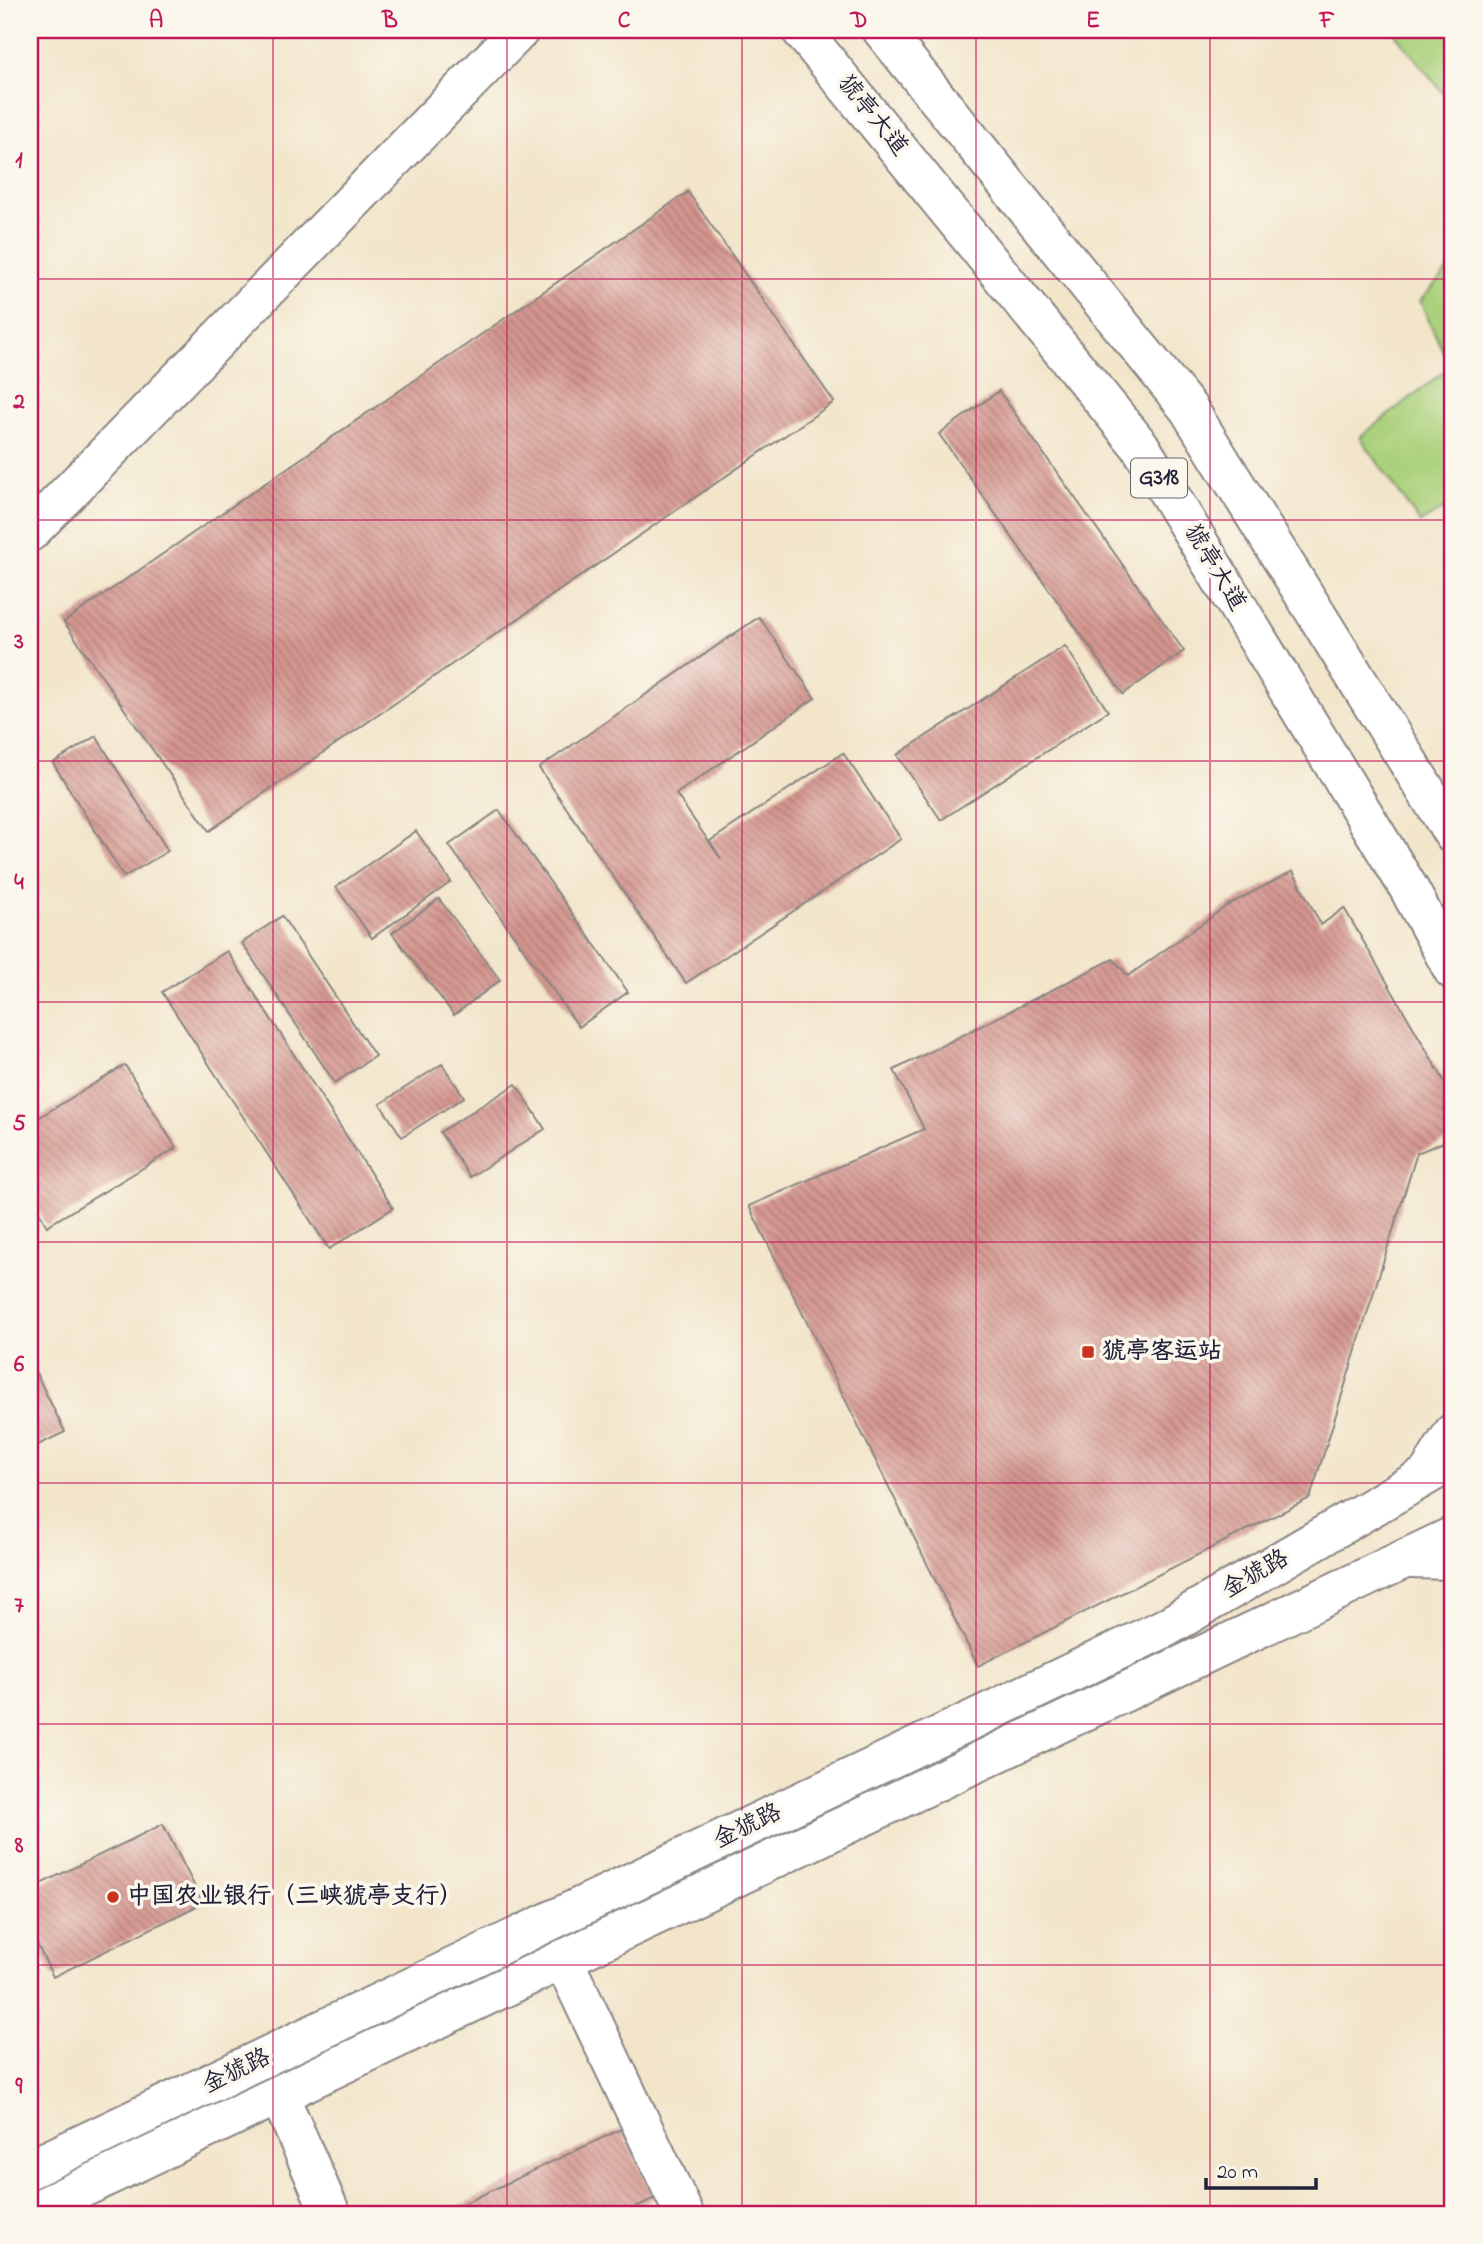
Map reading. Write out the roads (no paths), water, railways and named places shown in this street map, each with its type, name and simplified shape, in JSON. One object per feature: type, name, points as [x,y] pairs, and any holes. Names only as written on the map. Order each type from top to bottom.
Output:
[{"type":"main road","points":[[30,532],[520,30]]},
{"type":"main road","name":"猇亭大道","points":[[802,30],[1140,446],[1408,887],[1452,970]]},
{"type":"main road","name":"G318","points":[[882,30],[1188,408],[1453,834]]},
{"type":"main road","points":[[1441,1467],[1453,1433]]},
{"type":"main road","name":"金猇路","points":[[30,2169],[1165,1628],[1441,1467]]},
{"type":"main road","name":"金猇路","points":[[30,2213],[82,2203],[279,2095],[1410,1559],[1453,1536]]},
{"type":"main road","points":[[1410,1559],[1453,1560]]},
{"type":"main road","points":[[563,1959],[684,2214]]},
{"type":"main road","points":[[279,2095],[331,2214]]},
{"type":"place","name":"猇亭客运站","points":[[1088,1352]]},
{"type":"place","name":"中国农业银行（三峡猇亭支行）","points":[[113,1897]]}]
